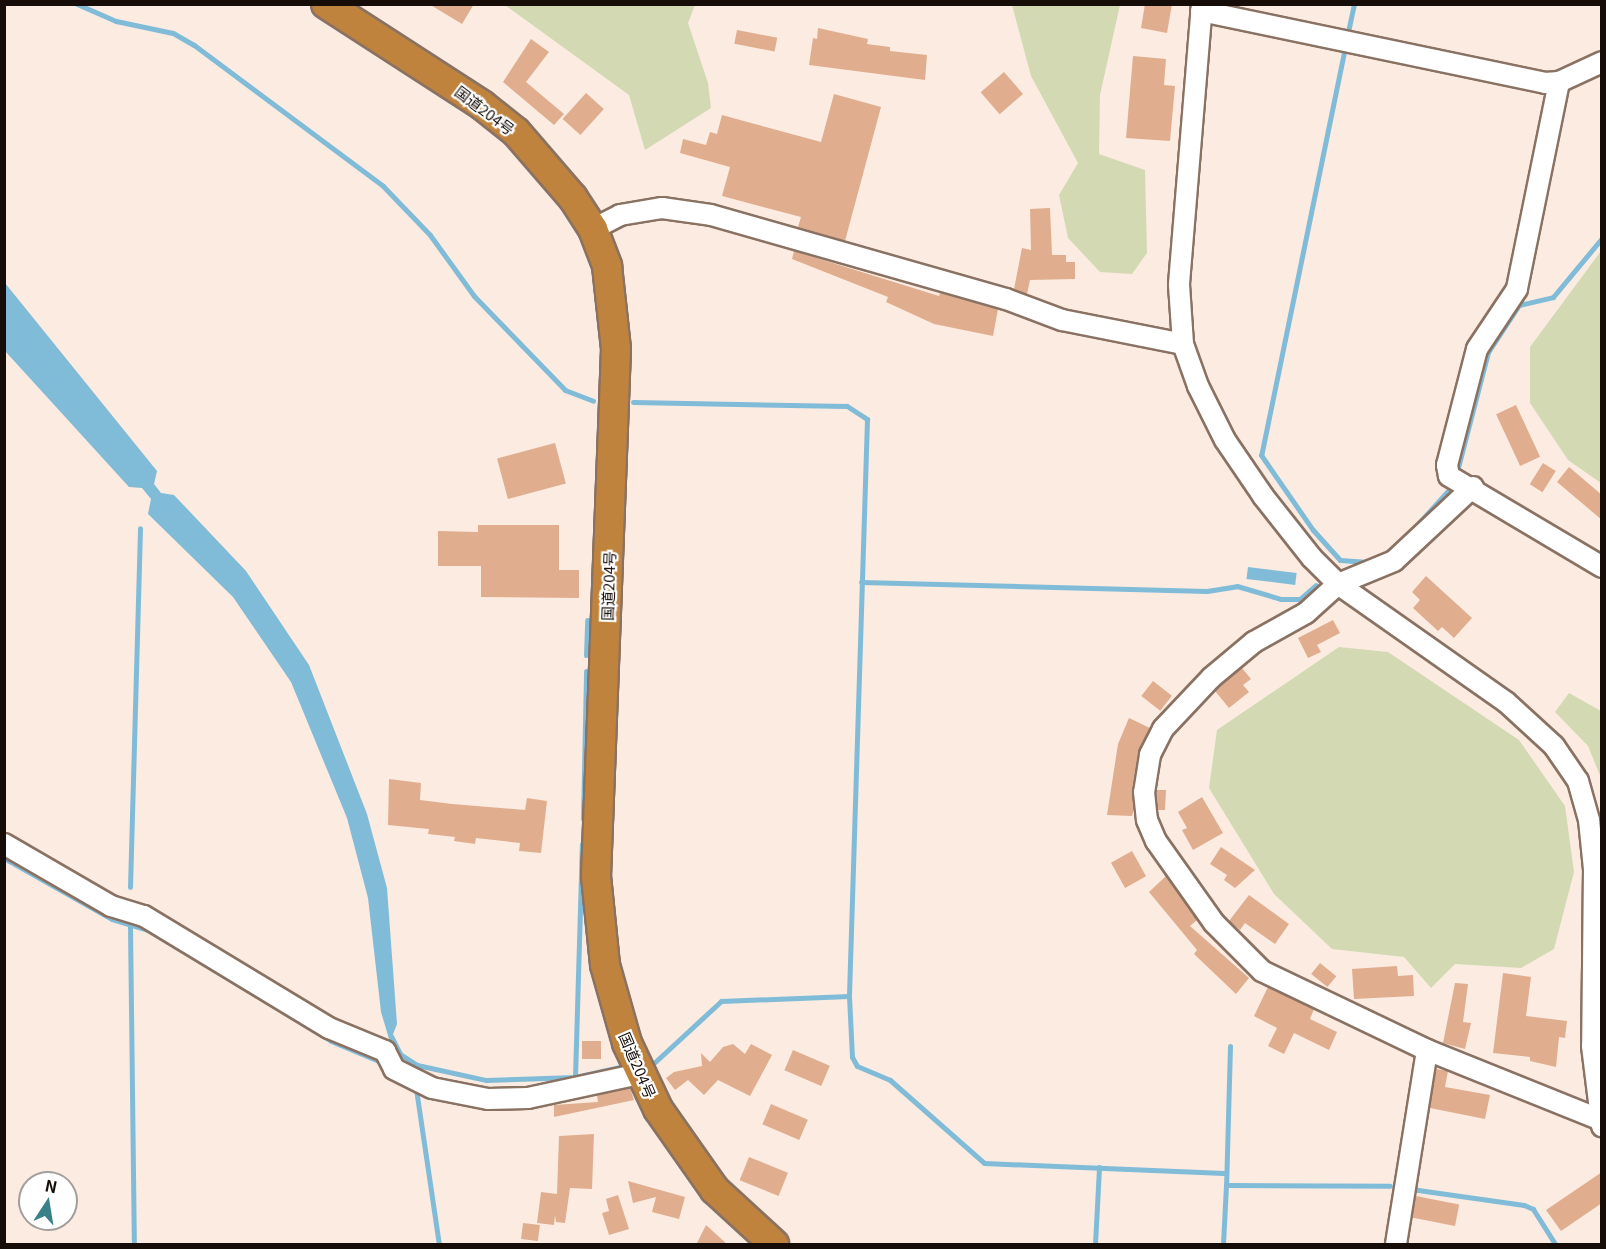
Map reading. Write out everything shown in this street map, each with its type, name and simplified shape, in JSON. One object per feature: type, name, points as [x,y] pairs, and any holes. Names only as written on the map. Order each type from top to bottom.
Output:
[{"type":"highway","name":"国道204号","points":[[326,4],[482,105],[516,132],[573,198],[593,229],[608,266],[616,350],[596,876],[605,965],[639,1074],[683,1148],[715,1190],[774,1245]]},
{"type":"street","points":[[1461,481],[1394,561],[1338,584],[1306,613],[1254,642],[1228,663],[1163,729],[1150,755],[1144,792],[1147,820],[1156,841],[1214,922],[1262,971],[1427,1050],[1600,1123],[1592,1046],[1594,869],[1589,820],[1578,781],[1554,746],[1506,702],[1338,584],[1312,558],[1270,505],[1226,440],[1198,386],[1183,344],[1179,285],[1202,8],[1545,83],[1559,82],[1602,62]]},
{"type":"street","points":[[1559,82],[1517,289],[1478,349],[1447,465],[1461,481],[1602,567]]},
{"type":"street","points":[[593,229],[620,215],[662,208],[711,215],[1006,299],[1062,320],[1183,344]]},
{"type":"street","points":[[4,844],[111,906],[144,916],[329,1028],[385,1051],[391,1063],[432,1088],[488,1099],[528,1098],[639,1074]]},
{"type":"street","points":[[1396,1245],[1427,1050]]},
{"type":"green space","points":[[505,5],[695,5],[688,23],[708,83],[711,108],[645,150],[629,95]]},
{"type":"green space","points":[[1012,5],[1120,5],[1100,95],[1099,154],[1145,170],[1147,253],[1132,274],[1100,272],[1068,238],[1059,195],[1078,163],[1031,76]]},
{"type":"green space","points":[[1601,251],[1602,483],[1568,460],[1530,403],[1530,347]]},
{"type":"green space","points":[[1339,647],[1388,652],[1519,740],[1565,806],[1574,872],[1554,949],[1521,968],[1455,964],[1431,988],[1404,957],[1332,949],[1274,894],[1209,788],[1217,730]]},
{"type":"green space","points":[[1569,693],[1601,711],[1601,778],[1588,746],[1555,712]]},
{"type":"water","points":[[5,283],[157,471],[154,484],[161,493],[174,495],[246,571],[309,665],[367,814],[387,888],[397,1024],[390,1042],[381,1012],[368,898],[347,818],[291,682],[233,597],[148,514],[151,499],[142,488],[129,487],[5,351]]},
{"type":"water","points":[[1248,567],[1297,573],[1295,585],[1247,579]]},
{"type":"building","points":[[429,4],[474,4],[462,24]]},
{"type":"building","points":[[1145,4],[1172,4],[1167,33],[1141,28]]},
{"type":"building","points":[[818,28],[868,39],[867,44],[890,47],[890,51],[927,55],[925,80],[809,65],[813,38],[817,39]]},
{"type":"building","points":[[737,30],[777,38],[775,52],[734,44]]},
{"type":"building","points":[[531,39],[549,52],[526,82],[564,114],[554,125],[503,82]]},
{"type":"building","points":[[1133,56],[1166,59],[1164,85],[1175,86],[1170,141],[1126,138]]},
{"type":"building","points":[[1004,72],[1023,94],[1000,114],[981,92]]},
{"type":"building","points":[[586,93],[604,109],[580,135],[563,119]]},
{"type":"building","points":[[834,94],[881,107],[845,241],[798,227],[801,217],[722,196],[730,167],[680,153],[683,139],[706,145],[710,132],[717,134],[722,115],[821,142]]},
{"type":"building","points":[[1050,208],[1052,255],[1066,255],[1066,262],[1075,262],[1075,279],[1030,280],[1027,294],[1014,289],[1022,248],[1031,250],[1030,209]]},
{"type":"building","points":[[794,251],[939,296],[940,293],[998,309],[993,336],[934,324],[886,302],[888,297],[792,259]]},
{"type":"building","points":[[1516,405],[1540,457],[1520,466],[1496,414]]},
{"type":"building","points":[[555,443],[566,484],[508,499],[497,459]]},
{"type":"building","points":[[1543,463],[1556,471],[1542,492],[1530,484]]},
{"type":"building","points":[[1569,467],[1602,495],[1602,520],[1557,482]]},
{"type":"building","points":[[478,525],[559,525],[559,570],[579,570],[579,598],[481,597],[481,566],[438,566],[438,531],[478,532]]},
{"type":"building","points":[[1426,576],[1472,618],[1454,638],[1442,627],[1438,631],[1413,608],[1420,600],[1412,592]]},
{"type":"building","points":[[1333,620],[1340,633],[1317,645],[1321,652],[1308,658],[1298,638]]},
{"type":"building","points":[[1242,668],[1251,679],[1243,685],[1249,692],[1229,708],[1215,691]]},
{"type":"building","points":[[1153,681],[1172,696],[1160,711],[1141,696]]},
{"type":"building","points":[[1129,718],[1150,728],[1138,753],[1132,790],[1134,809],[1132,816],[1107,815],[1118,744]]},
{"type":"building","points":[[389,779],[421,783],[420,800],[525,810],[527,798],[547,801],[541,853],[519,851],[520,843],[476,838],[475,844],[454,841],[455,837],[428,834],[429,829],[388,825]]},
{"type":"building","points":[[1156,790],[1166,790],[1165,810],[1158,810]]},
{"type":"building","points":[[1202,797],[1223,833],[1193,850],[1182,830],[1187,828],[1178,812]]},
{"type":"building","points":[[1221,847],[1255,870],[1235,888],[1224,880],[1227,875],[1210,864]]},
{"type":"building","points":[[1132,851],[1146,876],[1125,888],[1111,863]]},
{"type":"building","points":[[1166,876],[1197,920],[1190,926],[1249,978],[1236,994],[1194,954],[1197,950],[1149,892]]},
{"type":"building","points":[[1249,895],[1289,924],[1275,944],[1245,923],[1240,930],[1229,921]]},
{"type":"building","points":[[1320,963],[1336,976],[1328,987],[1311,974]]},
{"type":"building","points":[[1397,966],[1398,976],[1413,975],[1414,996],[1354,999],[1352,969]]},
{"type":"building","points":[[1503,973],[1531,977],[1526,1016],[1567,1021],[1565,1038],[1559,1037],[1556,1067],[1530,1061],[1530,1057],[1493,1053]]},
{"type":"building","points":[[1455,983],[1468,984],[1463,1022],[1471,1023],[1465,1049],[1443,1043]]},
{"type":"building","points":[[1268,987],[1314,1009],[1310,1019],[1337,1032],[1329,1050],[1294,1033],[1284,1054],[1268,1046],[1277,1028],[1254,1016]]},
{"type":"building","points":[[582,1041],[601,1041],[601,1059],[582,1059]]},
{"type":"building","points":[[733,1044],[745,1054],[751,1044],[772,1055],[750,1096],[718,1080],[704,1095],[688,1080],[675,1090],[666,1078],[674,1072],[702,1066],[701,1053],[710,1062],[723,1047]]},
{"type":"building","points":[[793,1050],[830,1066],[821,1086],[784,1070]]},
{"type":"building","points":[[1436,1069],[1448,1071],[1445,1087],[1490,1095],[1485,1119],[1430,1108]]},
{"type":"building","points":[[630,1088],[634,1100],[554,1117],[554,1105],[598,1102],[597,1095]]},
{"type":"building","points":[[771,1104],[808,1120],[799,1140],[762,1124]]},
{"type":"building","points":[[594,1134],[592,1189],[570,1188],[565,1223],[556,1222],[555,1215],[554,1225],[537,1223],[541,1192],[557,1194],[559,1136]]},
{"type":"building","points":[[749,1157],[788,1173],[779,1196],[740,1180]]},
{"type":"building","points":[[1602,1172],[1602,1203],[1561,1231],[1546,1210]]},
{"type":"building","points":[[628,1181],[685,1197],[679,1219],[652,1212],[656,1197],[633,1203]]},
{"type":"building","points":[[618,1195],[629,1229],[609,1235],[602,1213],[609,1211],[606,1199]]},
{"type":"building","points":[[1416,1196],[1459,1204],[1455,1226],[1412,1218]]},
{"type":"building","points":[[523,1223],[540,1225],[538,1241],[521,1239]]},
{"type":"building","points":[[706,1225],[728,1245],[696,1245]]},
{"type":"waterway","points":[[77,4],[116,21],[173,33],[194,45],[383,186],[430,235],[474,296],[565,390],[593,401]]},
{"type":"waterway","points":[[1348,32],[1354,4]]},
{"type":"waterway","points":[[1344,52],[1261,455],[1313,530],[1340,560],[1368,562]]},
{"type":"waterway","points":[[1456,475],[1488,352],[1519,305],[1553,297],[1602,238]]},
{"type":"waterway","points":[[633,402],[847,406],[867,419],[849,996],[852,1057],[857,1066],[890,1080],[984,1163],[1224,1173]]},
{"type":"waterway","points":[[1406,537],[1454,484]]},
{"type":"waterway","points":[[130,887],[140,528]]},
{"type":"waterway","points":[[861,582],[1207,591],[1237,586],[1281,599],[1300,599],[1316,585]]},
{"type":"waterway","points":[[586,655],[587,620]]},
{"type":"waterway","points":[[583,819],[586,671]]},
{"type":"waterway","points":[[575,1077],[582,844]]},
{"type":"waterway","points":[[4,858],[112,919],[148,930],[331,1041],[386,1064]]},
{"type":"waterway","points":[[130,926],[134,1244]]},
{"type":"waterway","points":[[655,1062],[721,1001],[849,996]]},
{"type":"waterway","points":[[391,1036],[400,1054],[417,1065],[486,1080],[575,1077],[620,1067]]},
{"type":"waterway","points":[[1230,1046],[1226,1185],[1390,1186]]},
{"type":"waterway","points":[[416,1089],[439,1244]]},
{"type":"waterway","points":[[1095,1244],[1099,1167]]},
{"type":"waterway","points":[[1223,1244],[1226,1185]]},
{"type":"waterway","points":[[1411,1189],[1524,1205],[1533,1209],[1555,1244]]}]
